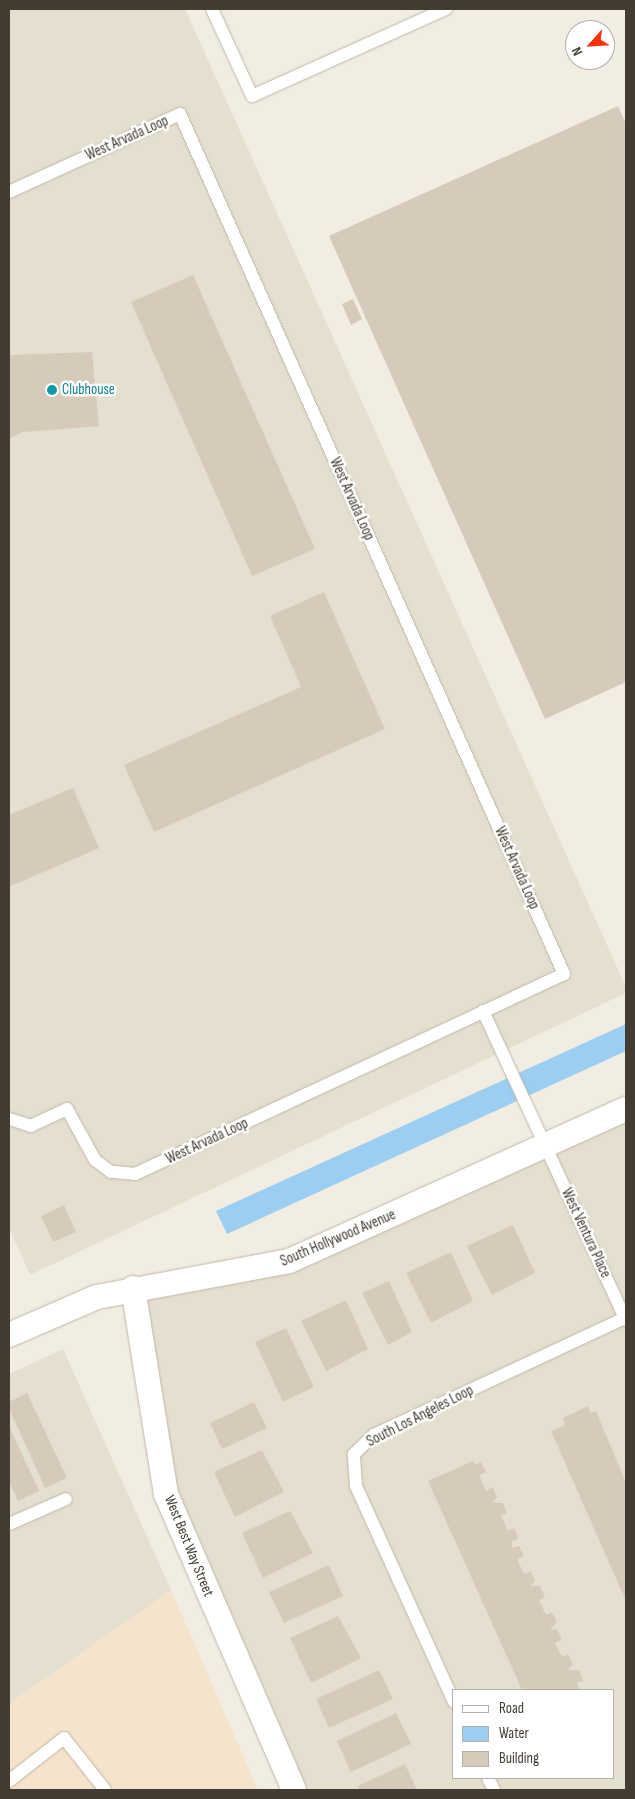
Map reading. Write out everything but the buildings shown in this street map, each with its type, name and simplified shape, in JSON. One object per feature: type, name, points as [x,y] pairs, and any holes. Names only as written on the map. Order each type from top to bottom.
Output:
[{"type":"street","name":"South Hollywood Avenue","points":[[9,1335],[66,1308],[133,1288],[242,1273],[289,1261],[626,1109]]},
{"type":"street","name":"West Best Way Street","points":[[133,1288],[166,1494],[294,1790]]},
{"type":"lane","points":[[212,9],[252,96],[446,9]]},
{"type":"lane","name":"West Arvada Loop","points":[[9,192],[180,114],[564,974],[136,1174],[111,1172],[95,1160],[67,1109],[31,1126],[9,1119]]},
{"type":"lane","points":[[483,1011],[545,1146]]},
{"type":"lane","name":"West Ventura Place","points":[[545,1146],[626,1319]]},
{"type":"lane","name":"South Los Angeles Loop","points":[[452,1698],[356,1486],[354,1454],[374,1435],[626,1319]]},
{"type":"lane","points":[[9,1524],[66,1498]]},
{"type":"lane","points":[[9,1781],[64,1738],[105,1790]]},
{"type":"shaded area","points":[[9,9],[185,9],[626,987],[626,993],[30,1275],[9,1228]]},
{"type":"shaded area","points":[[626,1109],[626,1790],[294,1790],[175,1517],[133,1288],[242,1273]]},
{"type":"shaded area","points":[[63,1349],[171,1590],[9,1704],[9,1374]]},
{"type":"shaded area","points":[[171,1590],[258,1790],[9,1790],[9,1704]]},
{"type":"water","points":[[626,1024],[626,1051],[227,1234],[216,1211]]},
{"type":"place","name":"Clubhouse","points":[[52,390]]}]
